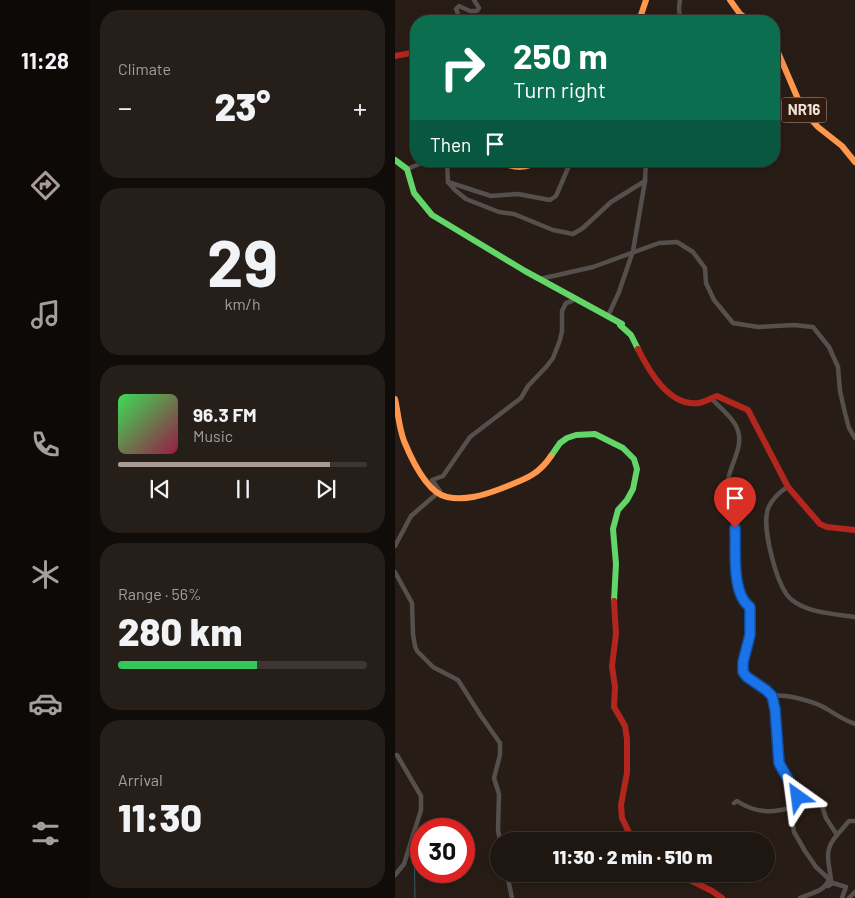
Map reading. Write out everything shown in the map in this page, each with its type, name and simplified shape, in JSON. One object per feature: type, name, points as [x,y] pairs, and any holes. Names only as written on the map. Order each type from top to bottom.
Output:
[{"type":"main road","points":[[641,15],[646,0]]},
{"type":"main road","points":[[730,0],[742,15]]},
{"type":"main road","points":[[395,56],[410,53]]},
{"type":"main road","name":"NR16","points":[[780,53],[798,98],[807,115],[818,128],[839,142],[855,162]]},
{"type":"main road","points":[[395,160],[407,168],[414,194],[429,213],[540,279],[622,324],[620,325],[626,329],[636,344],[654,377],[664,389],[679,400],[699,403],[717,396],[750,412],[780,474],[823,527],[840,527],[855,530]]},
{"type":"main road","points":[[513,167],[531,167]]},
{"type":"main road","points":[[395,399],[403,439],[416,467],[430,486],[438,493],[453,498],[493,492],[529,477],[542,469],[563,440],[576,435],[590,434],[603,437],[633,456],[637,466],[635,483],[630,495],[618,510],[613,530],[617,564],[614,590],[615,637],[611,666],[615,687],[614,707],[625,728],[627,739],[627,773],[621,812],[628,832]]},
{"type":"main road","points":[[692,882],[709,888],[722,898]]},
{"type":"street","points":[[458,15],[456,9],[459,6],[470,11],[477,11],[479,8],[473,0]]},
{"type":"street","points":[[680,0],[680,15]]},
{"type":"street","points":[[447,167],[448,182],[455,190],[469,200],[499,212],[514,214],[553,230],[573,234],[583,228],[611,202],[645,181]]},
{"type":"street","points":[[448,182],[491,196],[518,194],[550,200],[557,196],[569,167]]},
{"type":"street","points":[[608,316],[619,292],[633,251],[646,167]]},
{"type":"street","points":[[540,279],[593,267],[656,244],[670,242],[679,244],[693,252],[705,268],[706,284],[714,300],[733,323],[751,327],[771,328],[794,325],[813,327],[829,347],[838,367],[840,391],[845,413],[849,428],[855,438]]},
{"type":"street","points":[[395,546],[411,516],[440,491],[432,480],[443,476],[472,435],[521,398],[528,386],[553,358],[562,331],[562,311],[567,303],[572,301],[572,297]]},
{"type":"street","points":[[711,398],[734,423],[739,432],[737,451],[729,476],[729,489],[734,516],[736,570],[739,592],[745,603],[750,607],[750,635],[743,662],[743,672],[772,696],[775,709],[779,763],[797,793],[798,803],[791,813],[794,832],[811,860],[829,879],[824,887]]},
{"type":"street","points":[[789,487],[783,490],[771,505],[767,511],[766,520],[769,548],[782,588],[792,600],[808,608],[855,617]]},
{"type":"street","points":[[395,572],[412,603],[413,634],[417,651],[433,667],[458,680],[500,743],[501,755],[494,778],[499,794],[498,832]]},
{"type":"street","points":[[772,696],[794,698],[826,708],[840,718],[855,724]]},
{"type":"street","points":[[395,875],[404,864],[421,810],[421,796],[397,755]]},
{"type":"street","points":[[734,803],[737,801],[743,805],[768,812],[813,803],[822,806],[826,818],[837,835]]},
{"type":"street","points":[[831,884],[827,858],[828,846],[849,821],[855,821]]},
{"type":"street","points":[[509,882],[512,898]]},
{"type":"street","points":[[800,898],[815,893],[831,884],[846,887],[842,898]]},
{"type":"street","points":[[849,898],[855,892]]},
{"type":"waterway","points":[[415,883],[415,898]]},
{"type":"traffic: fast","points":[[395,160],[407,169],[414,193],[432,215],[525,271],[622,324],[620,325],[631,335],[638,349]]},
{"type":"traffic: fast","points":[[551,456],[560,443],[567,438],[576,435],[595,434],[623,448],[634,459],[637,469],[633,489],[627,500],[618,510],[613,529],[616,564],[614,601]]},
{"type":"traffic: slow","points":[[641,15],[646,0]]},
{"type":"traffic: slow","points":[[730,0],[741,15]]},
{"type":"traffic: slow","points":[[780,57],[798,99],[808,116],[818,127],[842,146],[855,162]]},
{"type":"traffic: slow","points":[[395,399],[402,436],[415,465],[426,482],[433,489],[447,497],[474,497],[515,483],[535,473],[551,456]]},
{"type":"traffic: jam","points":[[395,56],[410,53]]},
{"type":"traffic: jam","points":[[638,349],[661,386],[678,399],[688,403],[699,403],[717,396],[748,410],[788,487],[820,524],[827,527],[855,530]]},
{"type":"traffic: jam","points":[[614,601],[616,634],[612,666],[615,687],[614,707],[625,726],[627,739],[627,773],[621,805],[622,818],[629,832]]},
{"type":"traffic: jam","points":[[694,882],[722,898]]},
{"type":"route","points":[[735,528],[736,570],[739,592],[745,603],[750,607],[750,635],[743,662],[743,672],[772,696],[775,709],[775,731],[779,763],[798,797]]}]
